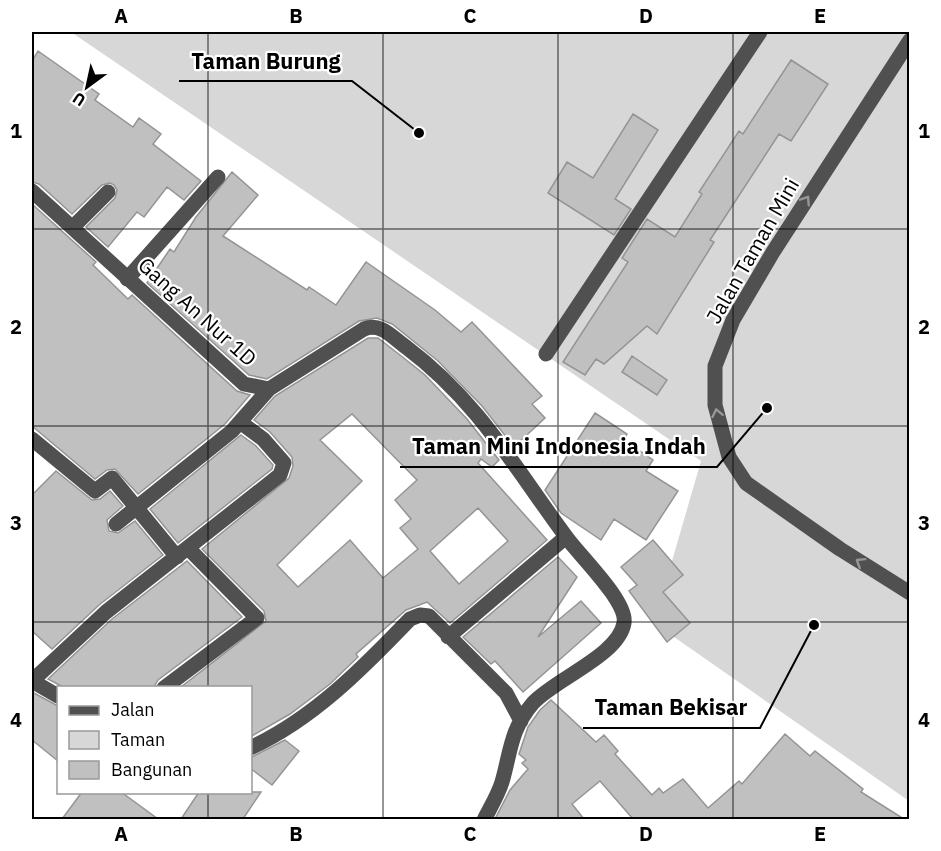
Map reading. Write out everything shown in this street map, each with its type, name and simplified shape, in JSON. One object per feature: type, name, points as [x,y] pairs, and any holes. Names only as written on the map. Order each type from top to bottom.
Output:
[{"type":"street","points":[[546,354],[760,32]]},
{"type":"street","name":"Jalan Taman Mini","points":[[909,40],[773,252],[733,320],[715,366],[715,405],[729,458],[746,483],[840,549],[909,593]]},
{"type":"street","points":[[127,279],[218,177]]},
{"type":"street","name":"Gang An Nur 1D","points":[[32,190],[244,384],[269,389],[364,329],[372,326],[384,330],[425,361],[461,394],[533,488],[566,537]]},
{"type":"street","points":[[73,227],[108,192]]},
{"type":"street","points":[[116,524],[240,422],[269,389]]},
{"type":"street","points":[[57,695],[33,680],[46,665],[106,612],[280,475],[284,463],[263,440],[240,422]]},
{"type":"street","points":[[32,439],[95,491],[112,478],[183,553],[257,618],[165,686]]},
{"type":"street","points":[[448,637],[566,537],[623,608],[624,623],[611,645],[555,684],[534,703],[521,721],[510,742],[501,783],[484,819]]},
{"type":"street","points":[[252,747],[283,730],[326,699],[410,619],[420,615],[429,616],[506,693],[521,721]]},
{"type":"green space","points":[[71,32],[909,32],[909,801],[654,623],[701,461]]},
{"type":"building","points":[[38,51],[99,94],[95,100],[133,127],[139,118],[161,134],[153,144],[201,181],[184,200],[167,187],[144,217],[137,212],[108,247],[86,227],[115,198],[117,190],[114,185],[110,183],[102,185],[72,214],[39,184],[32,182],[32,61]]},
{"type":"building","points":[[791,60],[828,84],[791,141],[779,134],[710,240],[714,242],[657,334],[647,326],[604,364],[596,359],[585,375],[563,362],[628,262],[622,258],[647,219],[675,237],[702,194],[699,192],[739,131],[743,134]]},
{"type":"building","points":[[633,114],[658,130],[615,199],[631,209],[614,235],[548,193],[567,162],[593,178]]},
{"type":"building","points":[[232,172],[258,195],[223,236],[307,290],[309,287],[336,305],[366,262],[435,310],[461,332],[472,322],[542,396],[532,404],[545,418],[514,447],[482,406],[438,361],[392,324],[377,318],[359,321],[267,379],[249,375],[147,283],[170,249],[174,252],[196,217]]},
{"type":"building","points":[[32,204],[96,262],[93,265],[128,299],[132,295],[237,391],[250,395],[225,424],[138,494],[115,469],[107,470],[95,479],[32,426]]},
{"type":"building","points":[[368,338],[378,338],[425,375],[467,419],[499,460],[492,467],[481,459],[478,463],[547,540],[450,623],[427,602],[406,610],[356,654],[358,657],[330,684],[290,714],[252,736],[252,686],[182,686],[266,621],[264,611],[202,549],[289,478],[293,466],[292,457],[270,432],[254,420],[275,396]],"holes":[[[352,414],[417,480],[395,500],[411,519],[400,528],[418,549],[383,578],[350,540],[298,587],[277,565],[362,481],[320,440]],[[478,508],[508,541],[459,584],[430,551]]]},
{"type":"building","points":[[632,356],[667,380],[657,395],[622,372]]},
{"type":"building","points":[[595,413],[627,434],[624,440],[653,460],[646,471],[678,491],[646,540],[614,519],[601,540],[561,513],[545,490]]},
{"type":"building","points":[[241,435],[256,446],[273,465],[272,469],[178,543],[150,509]]},
{"type":"building","points":[[56,471],[92,500],[100,499],[110,491],[123,506],[107,520],[109,531],[118,533],[135,521],[163,555],[99,605],[52,649],[32,631],[32,495]]},
{"type":"building","points":[[653,540],[683,575],[663,592],[690,623],[667,642],[629,591],[637,585],[621,567]]},
{"type":"building","points":[[558,557],[577,577],[538,637],[581,601],[601,623],[523,692],[495,661],[491,664],[463,637]]},
{"type":"building","points":[[187,561],[242,617],[158,680],[155,686],[61,686],[48,679],[112,619]]},
{"type":"building","points":[[32,692],[57,705],[57,760],[32,740]]},
{"type":"building","points":[[551,700],[596,742],[604,735],[618,751],[615,754],[652,795],[659,788],[663,793],[683,779],[708,808],[739,781],[742,784],[785,734],[810,756],[815,751],[863,789],[861,792],[904,819],[633,819],[600,781],[572,804],[584,819],[495,819],[510,790],[528,769],[522,763],[526,760],[519,754],[528,727],[540,710]]},
{"type":"building","points":[[285,740],[299,751],[272,785],[252,770],[252,757]]},
{"type":"building","points":[[261,792],[243,819],[181,819],[198,794]]},
{"type":"building","points":[[81,794],[124,794],[158,819],[62,819]]},
{"type":"place","name":"Taman Burung","points":[[419,133]]},
{"type":"place","name":"Taman Mini Indonesia Indah","points":[[767,408]]},
{"type":"place","name":"Taman Bekisar","points":[[814,625]]}]
